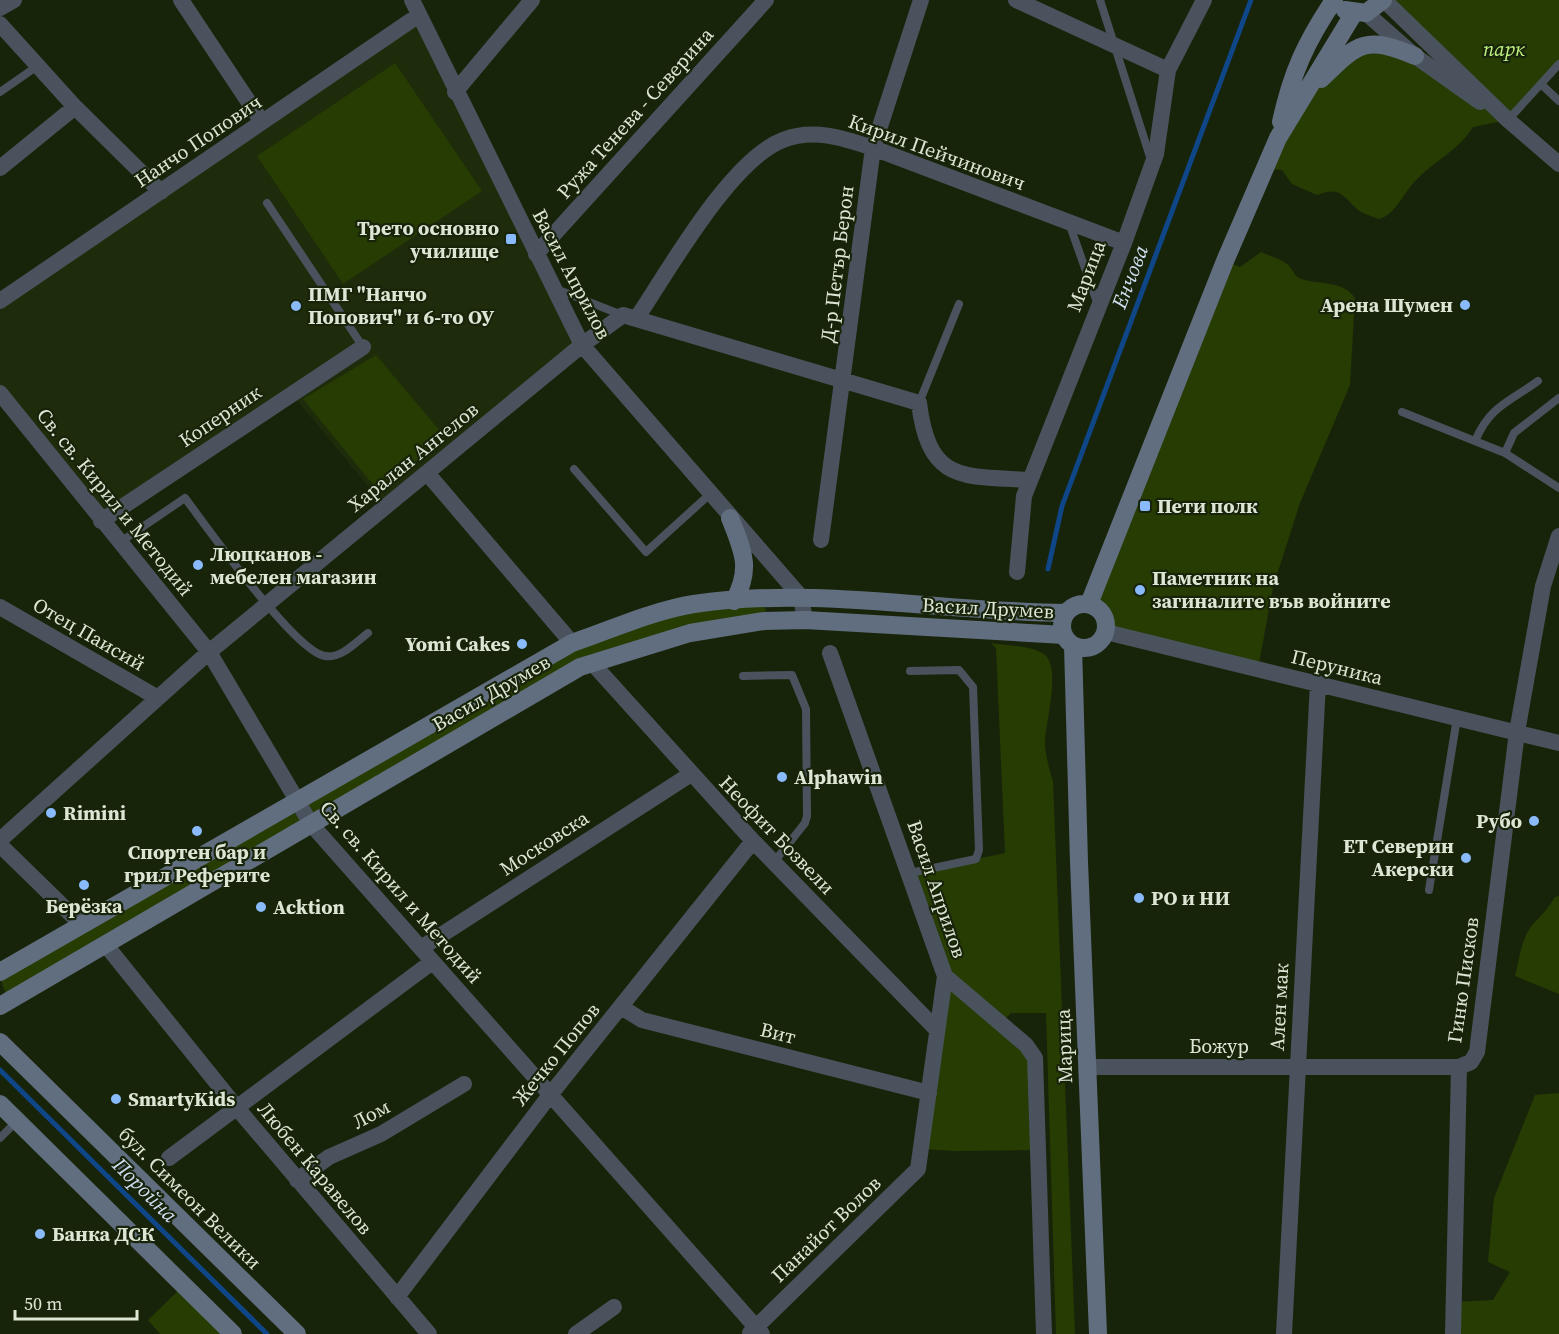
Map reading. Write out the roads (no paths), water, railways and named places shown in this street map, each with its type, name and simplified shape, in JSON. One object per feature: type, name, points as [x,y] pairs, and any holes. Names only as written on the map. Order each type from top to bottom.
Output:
[{"type":"main road","points":[[1278,138],[1289,87],[1307,41],[1335,0],[1347,11],[1360,13]]},
{"type":"main road","points":[[1089,604],[1225,261],[1278,138],[1302,97],[1360,13],[1384,0]]},
{"type":"main road","points":[[1302,97],[1343,58],[1361,47],[1385,44],[1415,56]]},
{"type":"main road","points":[[730,518],[743,550],[745,566],[743,583],[734,601]]},
{"type":"main road","name":"Васил Друмев","points":[[0,972],[572,643],[692,604],[734,601],[801,597],[1006,612],[1066,613]]},
{"type":"main road","points":[[1089,604],[1103,614],[1106,632],[1099,643],[1075,643],[1062,624],[1066,613],[1076,605],[1089,604]]},
{"type":"main road","name":"Васил Друмев","points":[[0,1006],[580,667],[690,633],[764,621],[805,620],[1075,643]]},
{"type":"main road","name":"Марица","points":[[1075,643],[1075,755],[1098,1334]]},
{"type":"main road","name":"бул. Симеон Велики","points":[[0,1042],[297,1334]]},
{"type":"main road","points":[[0,1104],[232,1334]]},
{"type":"street","points":[[0,8],[14,0]]},
{"type":"street","points":[[181,0],[262,122]]},
{"type":"street","points":[[455,92],[532,0]]},
{"type":"street","name":"Ружа Тенева - Северина","points":[[536,254],[766,0]]},
{"type":"street","name":"Д-р Петър Берон","points":[[821,540],[873,147],[921,0]]},
{"type":"street","points":[[1016,0],[1168,69]]},
{"type":"street","name":"Марица","points":[[1017,572],[1024,496],[1124,243],[1152,164],[1168,69],[1204,0]]},
{"type":"street","points":[[1384,0],[1508,120],[1559,164]]},
{"type":"street","name":"Нанчо Попович","points":[[0,301],[262,122],[415,8]]},
{"type":"street","name":"Васил Априлов","points":[[415,8],[582,345],[801,597]]},
{"type":"street","points":[[1360,13],[1451,84],[1508,120]]},
{"type":"street","points":[[0,24],[36,67],[161,192]]},
{"type":"street","points":[[0,168],[75,107]]},
{"type":"street","name":"Кирил Пейчинович","points":[[629,317],[731,183],[756,157],[783,140],[815,134],[836,136],[873,147],[1124,243]]},
{"type":"street","points":[[629,317],[919,404],[922,427],[931,452],[945,467],[968,476],[1030,480]]},
{"type":"street","name":"Харалан Ангелов","points":[[0,840],[209,652],[582,345],[629,317]]},
{"type":"street","name":"Коперник","points":[[101,521],[363,347]]},
{"type":"street","name":"Св. св. Кирил и Методий","points":[[0,393],[7,415],[101,521],[209,652],[311,824],[756,1332]]},
{"type":"street","points":[[427,473],[572,643]]},
{"type":"street","name":"Гиню Писков","points":[[1453,1334],[1459,1067],[1471,1062],[1477,1052],[1517,732],[1543,586],[1559,536]]},
{"type":"street","points":[[801,597],[805,620]]},
{"type":"street","name":"Отец Паисий","points":[[0,607],[158,698]]},
{"type":"street","name":"Перуника","points":[[1106,632],[1559,742]]},
{"type":"street","name":"Васил Априлов","points":[[830,653],[945,976],[922,1149]]},
{"type":"street","name":"Неофит Бозвели","points":[[593,664],[753,841],[937,1030]]},
{"type":"street","name":"Ален мак","points":[[1284,1334],[1318,683]]},
{"type":"street","name":"Московска","points":[[421,948],[691,774]]},
{"type":"street","name":"Жечко Попов","points":[[397,1297],[550,1095],[753,841]]},
{"type":"street","points":[[0,844],[81,925]]},
{"type":"street","name":"Любен Каравелов","points":[[105,944],[237,1108],[429,1334]]},
{"type":"street","points":[[170,1158],[432,962]]},
{"type":"street","name":"Марица","points":[[945,976],[1026,1045],[1035,1058],[1044,1334]]},
{"type":"street","name":"Вит","points":[[621,1007],[642,1020],[929,1094]]},
{"type":"street","name":"Божур","points":[[1087,1067],[1459,1067]]},
{"type":"street","name":"Лом","points":[[297,1180],[329,1157],[381,1134],[464,1084]]},
{"type":"street","name":"Панайот Волов","points":[[756,1332],[918,1169],[922,1149]]},
{"type":"street","points":[[576,1334],[614,1307]]},
{"type":"lane","points":[[1101,0],[1117,45],[1152,164]]},
{"type":"lane","points":[[1508,120],[1559,64]]},
{"type":"lane","points":[[0,92],[36,67]]},
{"type":"lane","points":[[1541,84],[1559,101]]},
{"type":"lane","points":[[267,203],[363,347]]},
{"type":"lane","points":[[1069,223],[1099,306]]},
{"type":"lane","points":[[553,287],[629,317]]},
{"type":"lane","points":[[919,404],[960,304]]},
{"type":"lane","points":[[1475,441],[1484,420],[1497,407],[1538,381]]},
{"type":"lane","points":[[1505,453],[1514,433],[1559,398]]},
{"type":"lane","points":[[1402,412],[1505,453],[1559,488]]},
{"type":"lane","points":[[574,469],[646,552],[710,494]]},
{"type":"lane","points":[[119,543],[185,498],[266,605],[314,653],[326,657],[339,655],[368,633]]},
{"type":"lane","points":[[910,671],[959,670],[973,687],[979,850],[975,859],[910,873]]},
{"type":"lane","points":[[743,676],[792,675],[806,709],[807,816],[805,824],[774,862]]},
{"type":"lane","points":[[1429,890],[1457,718]]},
{"type":"lane","points":[[0,1138],[17,1121]]},
{"type":"waterway","name":"Енчова","points":[[1048,569],[1062,506],[1251,0]]},
{"type":"waterway","name":"Поройна","points":[[0,1070],[267,1334]]},
{"type":"place","name":"Трето основно училище","points":[[511,239]]},
{"type":"place","name":"Арена Шумен","points":[[1465,305]]},
{"type":"place","name":"ПМГ \"Нанчо Попович\" и 6-то ОУ","points":[[296,306]]},
{"type":"place","name":"Пети полк","points":[[1145,506]]},
{"type":"place","name":"Люцканов - мебелен магазин","points":[[198,565]]},
{"type":"place","name":"Паметник на загиналите във войните","points":[[1140,590]]},
{"type":"place","name":"Yomi Cakes","points":[[522,644]]},
{"type":"place","name":"Alphawin","points":[[782,777]]},
{"type":"place","name":"Rimini","points":[[51,813]]},
{"type":"place","name":"Рубо","points":[[1534,821]]},
{"type":"place","name":"Спортен бар и грил Реферите","points":[[197,831]]},
{"type":"place","name":"ЕТ Северин Акерски","points":[[1466,858]]},
{"type":"place","name":"Берёзка","points":[[84,885]]},
{"type":"place","name":"РО и НИ","points":[[1139,898]]},
{"type":"place","name":"Acktion","points":[[261,907]]},
{"type":"place","name":"SmartyKids","points":[[116,1099]]},
{"type":"place","name":"Банка ДСК","points":[[40,1234]]},
{"type":"park label","name":"парк","points":[[1504,49]]}]
